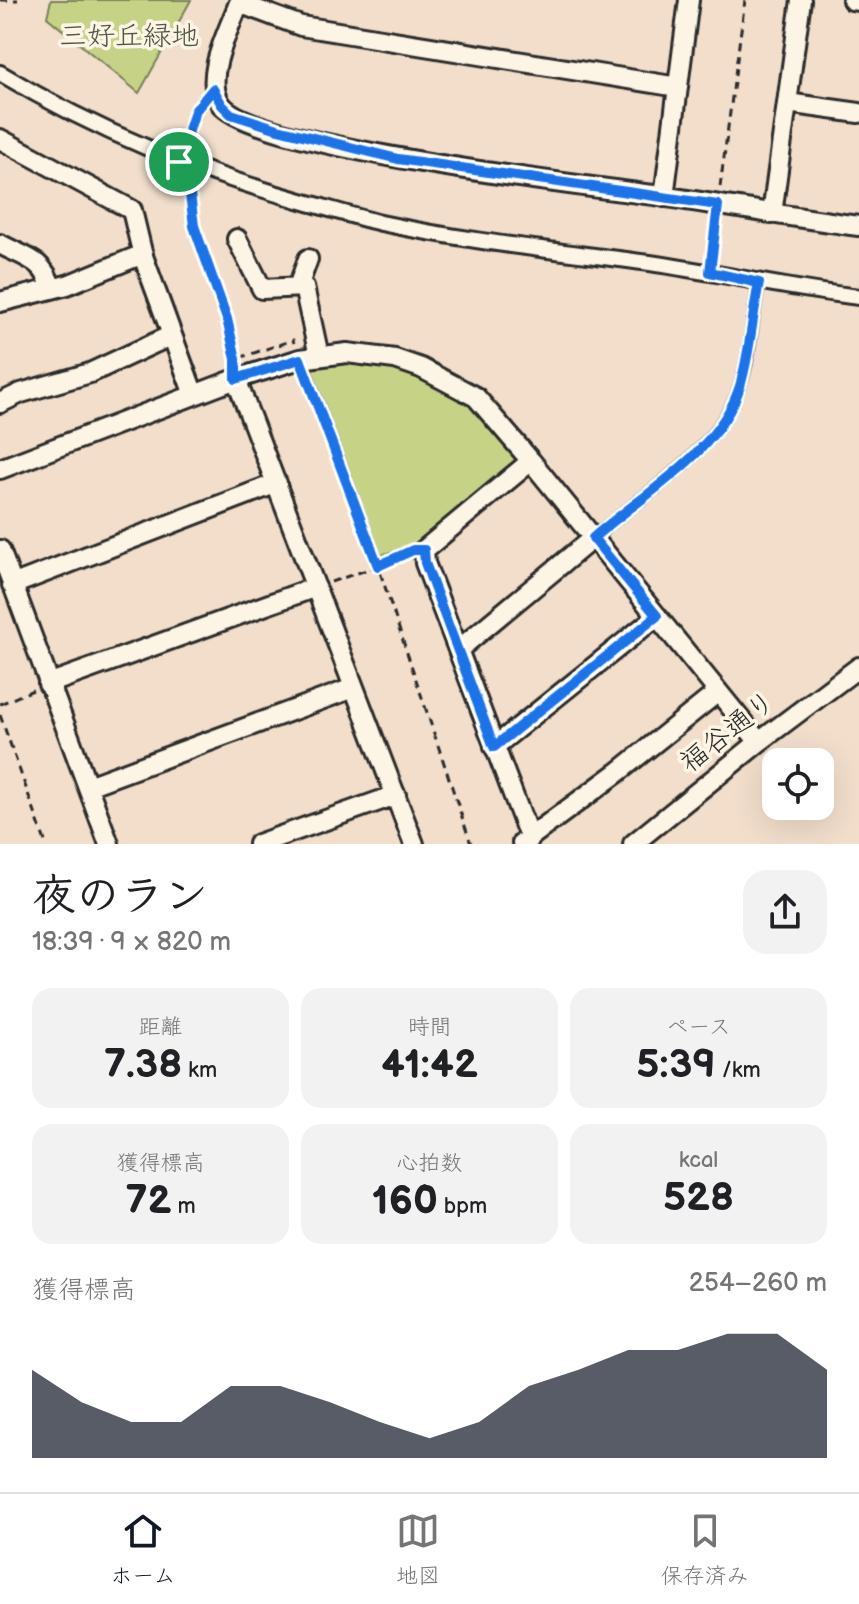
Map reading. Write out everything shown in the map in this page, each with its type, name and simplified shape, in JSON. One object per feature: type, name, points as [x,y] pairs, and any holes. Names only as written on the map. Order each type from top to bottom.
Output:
[{"type":"street","points":[[664,197],[689,0]]},
{"type":"street","points":[[772,214],[801,0]]},
{"type":"street","points":[[852,0],[859,1]]},
{"type":"street","points":[[678,87],[301,26],[240,1],[214,72],[213,89],[231,114],[398,159],[859,226]]},
{"type":"street","points":[[0,73],[32,92],[179,162],[230,181],[379,222],[512,247],[710,272],[759,283],[859,297]]},
{"type":"street","points":[[787,103],[859,113]]},
{"type":"street","points":[[0,139],[128,207],[134,216],[143,254],[194,395]]},
{"type":"street","points":[[237,239],[262,289],[304,287],[319,356]]},
{"type":"street","points":[[0,244],[32,258],[48,275],[51,287]]},
{"type":"street","points":[[0,302],[67,285],[143,254]]},
{"type":"street","points":[[298,287],[308,259]]},
{"type":"street","points":[[0,403],[21,393],[90,373],[172,335]]},
{"type":"street","points":[[0,469],[236,379],[300,359],[347,353],[395,359],[421,368],[476,397],[759,742]]},
{"type":"street","points":[[236,379],[414,844]]},
{"type":"street","points":[[531,461],[424,550],[425,563],[494,747],[525,841],[718,692]]},
{"type":"street","points":[[12,585],[277,483]]},
{"type":"street","points":[[458,650],[593,538]]},
{"type":"street","points":[[0,550],[109,844]]},
{"type":"street","points":[[48,684],[316,587]]},
{"type":"street","points":[[494,747],[657,616]]},
{"type":"street","name":"福谷通り","points":[[633,844],[759,742],[859,667]]},
{"type":"street","points":[[88,786],[353,688]]},
{"type":"street","points":[[258,844],[396,795]]},
{"type":"lane","points":[[593,538],[695,454],[721,428],[740,388],[759,283]]},
{"type":"path","points":[[0,0],[18,0]]},
{"type":"path","points":[[710,272],[745,0]]},
{"type":"path","points":[[213,89],[195,111],[179,162],[189,186],[194,226],[227,319],[236,359],[236,379]]},
{"type":"path","points":[[300,359],[378,566],[471,844]]},
{"type":"path","points":[[316,587],[378,566],[413,550],[424,550]]},
{"type":"path","points":[[0,704],[48,684]]},
{"type":"path","points":[[0,715],[46,844]]},
{"type":"green space","name":"三好丘緑地","points":[[51,0],[191,0],[139,93],[47,17]]},
{"type":"green space","points":[[343,358],[410,371],[459,389],[487,411],[530,454],[425,542],[381,555],[310,365]]},
{"type":"route","points":[[213,89],[231,114],[398,159],[718,205],[710,272],[759,283],[740,388],[721,428],[695,454],[593,538],[657,616],[494,747],[425,563],[424,550],[413,550],[378,566],[300,359],[236,379],[236,359],[227,319],[194,226],[189,186],[179,162],[195,111],[213,89]]}]
